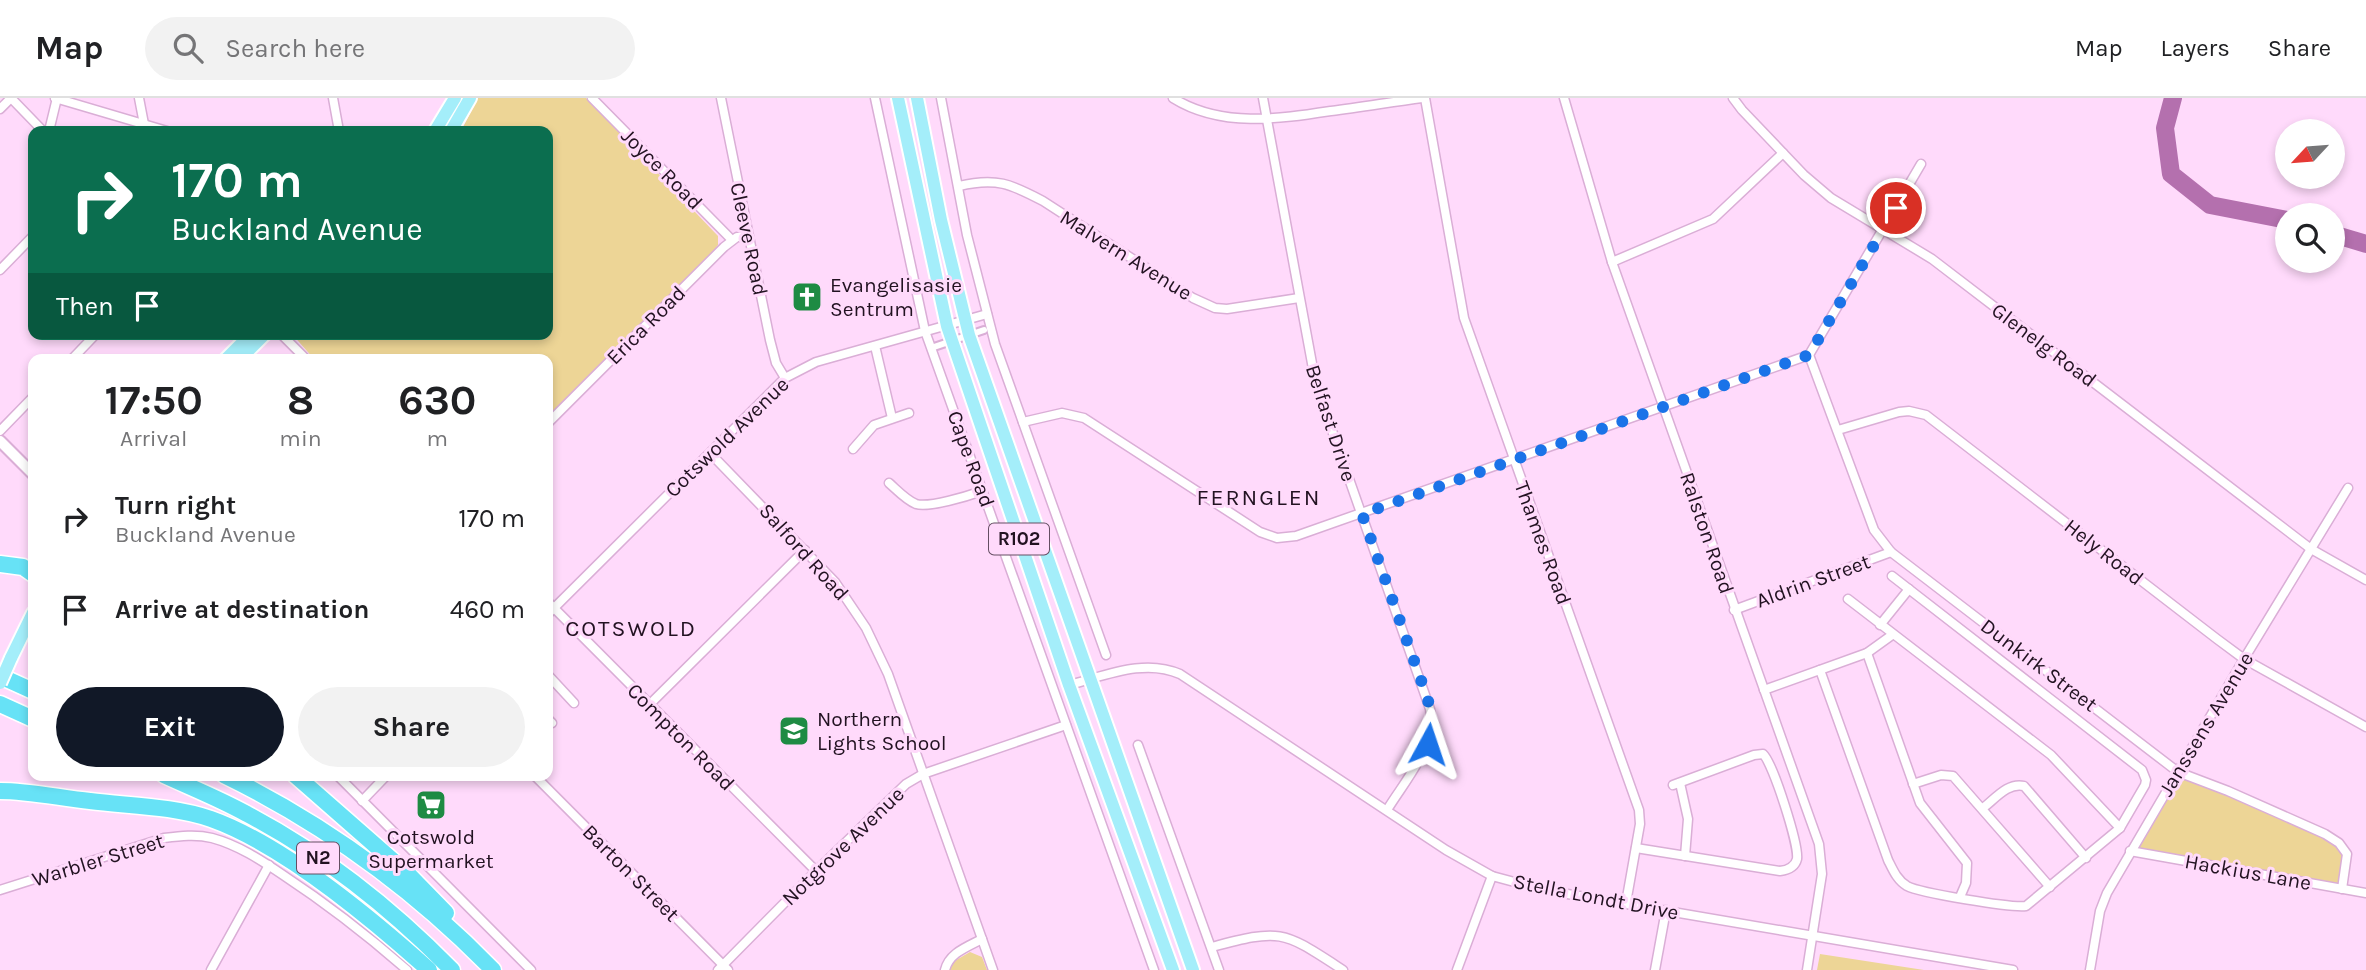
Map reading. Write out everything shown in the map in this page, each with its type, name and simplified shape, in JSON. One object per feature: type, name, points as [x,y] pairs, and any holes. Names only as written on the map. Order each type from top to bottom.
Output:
[{"type":"highway","points":[[0,564],[28,570]]},
{"type":"highway","points":[[0,676],[28,689]]},
{"type":"highway","points":[[0,704],[28,717]]},
{"type":"highway","name":"N2","points":[[177,781],[242,811],[308,850],[391,913],[452,970]]},
{"type":"highway","name":"N2","points":[[235,781],[285,807],[355,852],[469,945],[493,970]]},
{"type":"highway","points":[[302,781],[408,874],[463,931],[469,945]]},
{"type":"highway","points":[[3,790],[189,813],[227,826],[255,840],[320,882],[369,918],[429,970]]},
{"type":"main road","points":[[438,126],[455,98]]},
{"type":"main road","points":[[454,126],[470,98]]},
{"type":"main road","name":"Cape Road","points":[[898,98],[947,326],[1069,685],[1173,970]]},
{"type":"main road","name":"Cape Road","points":[[917,98],[941,220],[969,335],[1193,970]]},
{"type":"main road","points":[[231,354],[247,340]]},
{"type":"main road","points":[[0,683],[28,623]]},
{"type":"street","points":[[0,109],[11,98],[38,126]]},
{"type":"street","points":[[50,126],[56,98],[151,126]]},
{"type":"street","points":[[139,98],[144,124]]},
{"type":"street","points":[[333,98],[338,126]]},
{"type":"street","name":"Joyce Road","points":[[592,98],[732,240]]},
{"type":"street","name":"Cleeve Road","points":[[721,98],[774,356],[785,378]]},
{"type":"street","name":"Cape Road","points":[[875,98],[930,348],[1154,970]]},
{"type":"street","points":[[941,98],[967,235],[995,344],[1106,655]]},
{"type":"street","points":[[1173,98],[1207,113],[1267,120],[1424,98]]},
{"type":"street","name":"Belfast Drive","points":[[1263,98],[1316,385],[1428,700],[1432,718],[1428,744],[1387,810]]},
{"type":"street","name":"Thames Road","points":[[1424,98],[1464,318],[1639,810],[1636,848],[1626,903]]},
{"type":"street","name":"Ralston Road","points":[[1564,98],[1612,262],[1819,844],[1822,874],[1807,970]]},
{"type":"street","name":"Glenelg Road","points":[[1733,98],[1815,186],[1932,259],[2311,549],[2366,580]]},
{"type":"street","points":[[1612,262],[1713,219],[1783,153]]},
{"type":"street","points":[[1024,422],[1062,413],[1084,418],[1268,536],[1296,536],[1809,355],[1921,164]]},
{"type":"street","name":"Malvern Avenue","points":[[959,186],[994,181],[1018,188],[1043,201],[1193,298],[1215,308],[1227,309],[1299,298]]},
{"type":"street","points":[[732,240],[749,237]]},
{"type":"street","name":"Erica Road","points":[[553,418],[732,240]]},
{"type":"street","points":[[0,270],[28,241]]},
{"type":"street","name":"Cotswold Avenue","points":[[553,605],[785,378],[816,362],[987,314]]},
{"type":"street","points":[[930,348],[984,330]]},
{"type":"street","points":[[77,354],[90,340]]},
{"type":"street","points":[[287,340],[301,354]]},
{"type":"street","points":[[875,346],[892,418]]},
{"type":"street","name":"Dunkirk Street","points":[[1809,355],[1874,530],[1891,552],[2178,772],[2314,829],[2339,843],[2347,855],[2342,889]]},
{"type":"street","points":[[0,431],[28,402]]},
{"type":"street","name":"Hely Road","points":[[1838,430],[1899,412],[1926,415],[2244,659],[2366,727]]},
{"type":"street","points":[[853,449],[870,428],[909,413]]},
{"type":"street","points":[[0,441],[28,469]]},
{"type":"street","name":"Salford Road","points":[[710,453],[835,582],[866,628],[888,674],[993,970]]},
{"type":"street","points":[[889,483],[912,502],[920,505],[956,500],[982,491]]},
{"type":"street","name":"Janssens Avenue","points":[[2090,970],[2102,902],[2348,488]]},
{"type":"street","points":[[649,705],[805,550]]},
{"type":"street","name":"Aldrin Street","points":[[1734,610],[1891,552]]},
{"type":"street","points":[[1820,670],[1888,860],[1897,877],[1914,889],[2022,906],[2029,904],[2120,828],[2145,785],[2142,770],[1892,576]]},
{"type":"street","points":[[1881,625],[1909,589]]},
{"type":"street","points":[[1848,599],[2051,755],[2120,828]]},
{"type":"street","name":"Compton Road","points":[[553,611],[816,871]]},
{"type":"street","points":[[1764,690],[1867,653],[1892,635]]},
{"type":"street","points":[[1867,653],[1923,808],[1967,863],[1966,883],[1960,897]]},
{"type":"street","name":"Stella Londt Drive","points":[[1069,685],[1135,668],[1171,670],[1189,679],[1447,850],[1492,876],[1544,890],[2012,970]]},
{"type":"street","points":[[553,680],[574,703]]},
{"type":"street","name":"Notgrove Avenue","points":[[723,968],[816,871],[906,784],[923,774],[1066,724]]},
{"type":"street","points":[[1138,745],[1220,970]]},
{"type":"street","points":[[1636,848],[1685,856],[1780,871],[1785,871],[1795,864],[1797,851],[1794,837],[1771,766],[1763,754],[1676,784],[1688,819],[1685,856]]},
{"type":"street","points":[[1913,784],[1948,774],[1959,780],[2050,887]]},
{"type":"street","points":[[343,781],[531,970]]},
{"type":"street","points":[[362,801],[381,781]]},
{"type":"street","name":"Barton Street","points":[[540,781],[723,968]]},
{"type":"street","points":[[1983,808],[2009,788],[2024,786],[2086,858]]},
{"type":"street","name":"Warbler Street","points":[[0,890],[176,836],[213,838],[269,865],[349,921],[407,970]]},
{"type":"street","name":"Hackius Lane","points":[[2130,851],[2366,893]]},
{"type":"street","points":[[211,970],[269,865]]},
{"type":"street","points":[[1457,970],[1492,876]]},
{"type":"street","points":[[1655,970],[1666,910]]},
{"type":"street","points":[[1212,947],[1273,934],[1303,944],[1343,970]]},
{"type":"street","points":[[945,970],[953,955],[982,939]]},
{"type":"shaded area","points":[[478,98],[586,98],[718,236],[715,249],[553,411],[553,354],[310,354],[297,340],[553,340],[553,126],[464,126]]},
{"type":"shaded area","points":[[2177,775],[2325,832],[2347,856],[2342,886],[2134,850]]},
{"type":"shaded area","points":[[970,952],[982,957],[987,970],[950,970],[953,962]]},
{"type":"shaded area","points":[[1820,954],[1924,970],[1817,970]]},
{"type":"waterway","points":[[2173,98],[2165,128],[2171,174],[2210,205],[2275,218]]},
{"type":"waterway","points":[[2345,238],[2366,244]]},
{"type":"place","name":"Evangelisasie Sentrum","points":[[807,297]]},
{"type":"place","name":"Northern Lights School","points":[[794,731]]},
{"type":"place","name":"Cotswold Supermarket","points":[[431,805]]},
{"type":"district","name":"FERNGLEN","points":[[1259,497]]},
{"type":"district","name":"COTSWOLD","points":[[631,628]]},
{"type":"route","points":[[1428,744],[1432,727],[1428,700],[1362,514],[1809,355],[1896,208]]}]
